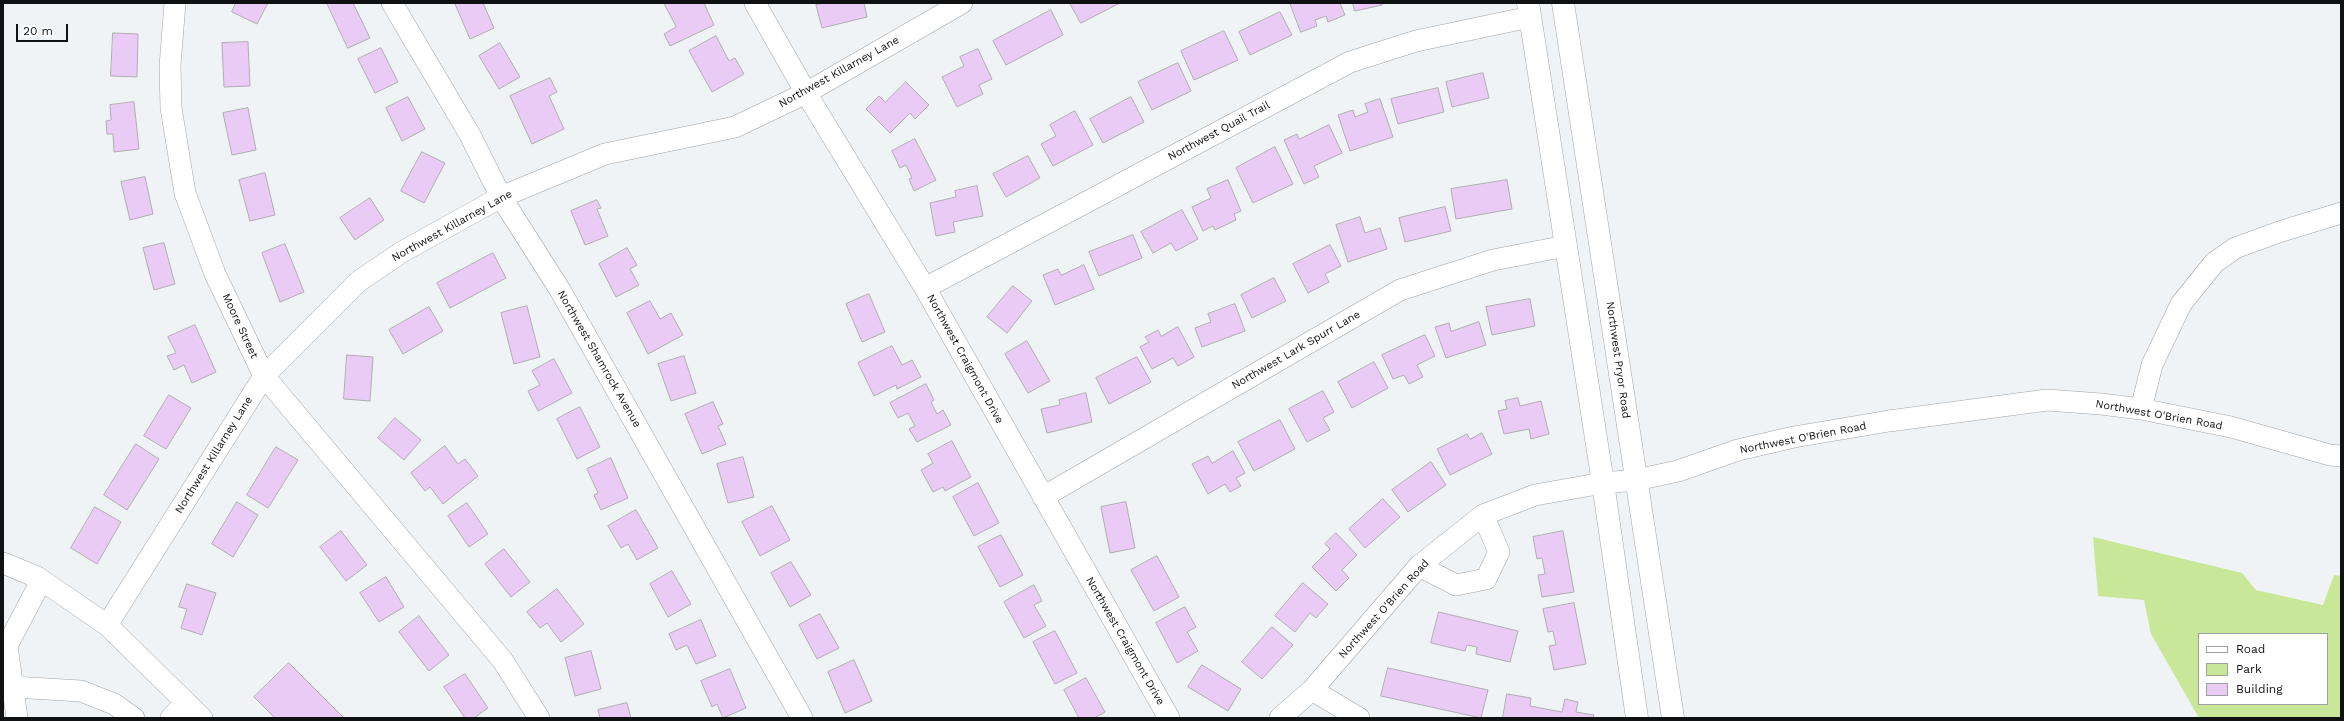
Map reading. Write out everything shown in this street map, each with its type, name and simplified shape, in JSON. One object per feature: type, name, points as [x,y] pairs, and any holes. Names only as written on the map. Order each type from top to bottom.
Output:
[{"type":"main road","name":"Northwest Pryor Road","points":[[1562,3],[1672,718]]},
{"type":"main road","points":[[1529,10],[1603,483],[1637,718]]},
{"type":"street","name":"Moore Street","points":[[174,3],[170,66],[171,108],[185,193],[215,274],[264,376],[503,661],[539,718]]},
{"type":"street","name":"Northwest Shamrock Avenue","points":[[392,3],[470,135],[501,197],[560,290],[802,718]]},
{"type":"street","name":"Northwest Craigmont Drive","points":[[755,3],[806,93],[925,288],[1170,718]]},
{"type":"street","name":"Northwest Killarney Lane","points":[[107,625],[264,376],[359,281],[402,252],[501,197],[605,154],[735,127],[806,93],[962,3]]},
{"type":"street","name":"Northwest Quail Trail","points":[[925,288],[1350,62],[1416,41],[1529,10]]},
{"type":"street","points":[[2141,409],[2152,365],[2182,304],[2214,263],[2235,248],[2282,230],[2341,213]]},
{"type":"street","name":"Northwest Lark Spurr Lane","points":[[1044,497],[1400,290],[1493,260],[1566,246]]},
{"type":"street","name":"Northwest O'Brien Road","points":[[1280,718],[1312,690],[1420,566],[1483,515],[1535,495],[1603,483],[1636,480],[1678,470],[1738,450],[1794,438],[1889,421],[2047,400],[2141,409],[2231,427],[2330,455],[2341,456]]},
{"type":"street","points":[[1420,566],[1456,585],[1486,579],[1498,552],[1483,515]]},
{"type":"street","points":[[3,563],[42,581],[107,625],[202,718]]},
{"type":"street","points":[[17,718],[7,646],[42,581]]},
{"type":"street","points":[[12,687],[81,691],[114,704],[134,718]]},
{"type":"street","points":[[1312,690],[1358,718]]},
{"type":"street","points":[[171,718],[186,702]]},
{"type":"green space","points":[[2093,537],[2242,573],[2256,590],[2323,605],[2334,575],[2341,576],[2341,718],[2199,718],[2151,634],[2144,600],[2098,596]]},
{"type":"building","points":[[236,3],[268,3],[257,24],[232,12]]},
{"type":"building","points":[[327,3],[353,3],[370,38],[348,48]]},
{"type":"building","points":[[483,3],[494,28],[470,39],[455,4]]},
{"type":"building","points":[[664,3],[704,3],[714,25],[670,46],[664,34],[676,27]]},
{"type":"building","points":[[826,3],[864,3],[867,17],[822,28],[816,5]]},
{"type":"building","points":[[1070,3],[1120,3],[1081,23]]},
{"type":"building","points":[[1290,3],[1340,3],[1345,15],[1328,22],[1326,16],[1315,20],[1317,26],[1301,32]]},
{"type":"building","points":[[1353,3],[1381,3],[1382,5],[1355,11]]},
{"type":"building","points":[[1051,10],[1063,35],[1006,65],[993,41]]},
{"type":"building","points":[[1280,12],[1292,35],[1250,55],[1239,32]]},
{"type":"building","points":[[1224,31],[1238,60],[1194,80],[1181,51]]},
{"type":"building","points":[[113,33],[138,34],[137,77],[111,76]]},
{"type":"building","points":[[716,36],[729,61],[735,58],[744,74],[712,92],[689,51]]},
{"type":"building","points":[[248,42],[250,86],[224,87],[222,43]]},
{"type":"building","points":[[500,43],[520,77],[499,89],[479,56]]},
{"type":"building","points":[[381,48],[398,82],[375,93],[358,59]]},
{"type":"building","points":[[978,49],[992,79],[979,85],[983,94],[957,107],[942,77],[964,66],[960,57]]},
{"type":"building","points":[[1178,63],[1191,91],[1152,110],[1138,82]]},
{"type":"building","points":[[1483,73],[1489,98],[1452,107],[1446,82]]},
{"type":"building","points":[[550,78],[557,92],[549,96],[564,129],[532,144],[510,96]]},
{"type":"building","points":[[906,82],[929,105],[915,119],[910,113],[890,133],[866,109],[879,96],[885,102]]},
{"type":"building","points":[[1438,88],[1444,112],[1398,124],[1391,99]]},
{"type":"building","points":[[408,97],[425,129],[402,141],[386,108]]},
{"type":"building","points":[[1131,97],[1144,122],[1103,143],[1090,119]]},
{"type":"building","points":[[1380,99],[1393,137],[1350,151],[1338,115],[1353,110],[1355,117],[1368,112],[1365,104]]},
{"type":"building","points":[[134,102],[139,149],[114,152],[113,134],[107,134],[106,121],[111,120],[110,105]]},
{"type":"building","points":[[248,108],[256,150],[232,155],[223,113]]},
{"type":"building","points":[[1075,111],[1093,145],[1053,166],[1041,144],[1056,136],[1050,125]]},
{"type":"building","points":[[1329,125],[1342,153],[1314,166],[1319,177],[1304,184],[1284,140],[1297,134],[1299,139]]},
{"type":"building","points":[[915,139],[936,180],[914,191],[909,179],[912,178],[906,165],[900,168],[892,151]]},
{"type":"building","points":[[1275,147],[1293,184],[1253,203],[1236,168]]},
{"type":"building","points":[[422,152],[445,163],[424,203],[401,191]]},
{"type":"building","points":[[1028,156],[1040,178],[1006,197],[993,174]]},
{"type":"building","points":[[265,173],[275,215],[250,221],[239,180]]},
{"type":"building","points":[[145,177],[153,214],[130,220],[121,182]]},
{"type":"building","points":[[1228,180],[1241,211],[1234,214],[1236,220],[1215,230],[1213,226],[1203,231],[1192,207],[1211,198],[1207,189]]},
{"type":"building","points":[[1507,180],[1512,209],[1456,219],[1451,189]]},
{"type":"building","points":[[977,186],[983,216],[953,222],[955,232],[936,236],[930,203],[956,197],[955,191]]},
{"type":"building","points":[[370,198],[384,220],[355,240],[340,218]]},
{"type":"building","points":[[597,200],[601,208],[597,209],[608,236],[585,245],[571,211]]},
{"type":"building","points":[[1445,207],[1451,231],[1405,242],[1399,218]]},
{"type":"building","points":[[1182,210],[1198,239],[1176,251],[1171,243],[1153,253],[1141,232]]},
{"type":"building","points":[[1360,217],[1365,233],[1380,228],[1387,249],[1348,262],[1336,225]]},
{"type":"building","points":[[1133,235],[1142,258],[1099,276],[1089,252]]},
{"type":"building","points":[[164,243],[175,284],[154,290],[143,248]]},
{"type":"building","points":[[285,244],[304,292],[280,302],[262,253]]},
{"type":"building","points":[[1330,245],[1341,266],[1325,274],[1329,282],[1308,293],[1293,264]]},
{"type":"building","points":[[627,248],[637,265],[630,269],[639,285],[616,297],[599,264]]},
{"type":"building","points":[[493,253],[506,278],[450,308],[437,283]]},
{"type":"building","points":[[1084,265],[1094,289],[1055,305],[1043,275],[1058,269],[1061,275]]},
{"type":"building","points":[[1274,278],[1286,301],[1252,318],[1241,295]]},
{"type":"building","points":[[1013,286],[1032,301],[1007,333],[987,317]]},
{"type":"building","points":[[869,294],[885,332],[862,342],[846,304]]},
{"type":"building","points":[[1530,299],[1535,326],[1492,335],[1486,307]]},
{"type":"building","points":[[650,301],[660,319],[671,313],[683,335],[648,354],[627,313]]},
{"type":"building","points":[[1235,304],[1245,331],[1202,347],[1195,328],[1211,322],[1208,314]]},
{"type":"building","points":[[527,306],[540,357],[514,364],[501,313]]},
{"type":"building","points":[[429,307],[443,331],[403,354],[389,330]]},
{"type":"building","points":[[1479,322],[1486,345],[1446,358],[1435,327],[1449,323],[1451,331]]},
{"type":"building","points":[[195,325],[216,372],[192,383],[184,365],[174,370],[167,356],[176,353],[168,337]]},
{"type":"building","points":[[1178,327],[1194,357],[1178,366],[1173,358],[1152,369],[1140,347],[1149,342],[1145,337],[1158,330],[1161,336]]},
{"type":"building","points":[[1425,335],[1435,356],[1417,365],[1423,377],[1409,384],[1404,375],[1393,379],[1382,355]]},
{"type":"building","points":[[1027,341],[1050,381],[1028,393],[1005,354]]},
{"type":"building","points":[[892,346],[902,365],[912,360],[921,377],[897,389],[896,385],[874,396],[858,363]]},
{"type":"building","points":[[347,355],[373,357],[370,401],[344,399]]},
{"type":"building","points":[[684,356],[696,393],[671,401],[658,364]]},
{"type":"building","points":[[1137,357],[1151,382],[1109,404],[1096,378]]},
{"type":"building","points":[[554,359],[572,393],[538,411],[528,391],[540,385],[532,371]]},
{"type":"building","points":[[1374,362],[1388,388],[1352,408],[1338,382]]},
{"type":"building","points":[[926,384],[934,400],[931,402],[937,414],[943,410],[951,425],[917,442],[909,429],[915,426],[908,413],[898,418],[890,403]]},
{"type":"building","points":[[1323,391],[1334,412],[1323,418],[1330,430],[1307,442],[1289,409]]},
{"type":"building","points":[[1086,393],[1092,422],[1047,433],[1041,409],[1060,405],[1059,400]]},
{"type":"building","points":[[169,395],[191,408],[166,449],[144,436]]},
{"type":"building","points":[[1518,398],[1520,406],[1541,401],[1549,434],[1531,439],[1529,429],[1504,434],[1498,411],[1507,409],[1505,401]]},
{"type":"building","points":[[713,402],[723,424],[718,426],[726,444],[702,454],[685,414]]},
{"type":"building","points":[[580,407],[600,447],[577,459],[557,419]]},
{"type":"building","points":[[395,418],[421,440],[404,460],[378,438]]},
{"type":"building","points":[[1280,420],[1295,449],[1254,471],[1238,442]]},
{"type":"building","points":[[1482,433],[1492,454],[1450,475],[1437,449],[1467,434],[1470,439]]},
{"type":"building","points":[[952,441],[971,477],[945,491],[943,487],[933,492],[921,470],[933,463],[928,454]]},
{"type":"building","points":[[136,444],[159,459],[127,510],[104,495]]},
{"type":"building","points":[[445,446],[458,464],[465,459],[478,476],[443,504],[430,487],[425,491],[411,473]]},
{"type":"building","points":[[276,447],[298,460],[268,508],[247,495]]},
{"type":"building","points":[[1233,451],[1245,473],[1236,478],[1241,486],[1230,492],[1225,484],[1208,494],[1192,464],[1208,456],[1212,463]]},
{"type":"building","points":[[743,457],[754,497],[728,503],[717,464]]},
{"type":"building","points":[[611,458],[628,498],[601,510],[594,495],[598,493],[587,469]]},
{"type":"building","points":[[1431,462],[1446,485],[1408,512],[1392,490]]},
{"type":"building","points":[[978,483],[999,523],[974,536],[953,497]]},
{"type":"building","points":[[1383,499],[1400,517],[1365,548],[1349,529]]},
{"type":"building","points":[[237,502],[258,515],[233,557],[212,544]]},
{"type":"building","points":[[1126,502],[1135,548],[1110,553],[1101,507]]},
{"type":"building","points":[[467,503],[488,534],[469,547],[448,516]]},
{"type":"building","points":[[772,506],[790,540],[760,556],[742,522]]},
{"type":"building","points":[[95,507],[121,522],[97,564],[71,548]]},
{"type":"building","points":[[636,510],[658,548],[637,560],[628,544],[621,548],[608,526]]},
{"type":"building","points":[[341,531],[367,565],[346,581],[320,547]]},
{"type":"building","points":[[1563,531],[1574,592],[1542,597],[1538,575],[1545,574],[1542,558],[1537,559],[1533,537]]},
{"type":"building","points":[[1336,533],[1357,555],[1342,570],[1349,578],[1336,591],[1312,567],[1330,549],[1325,544]]},
{"type":"building","points":[[1001,535],[1023,575],[1000,587],[978,547]]},
{"type":"building","points":[[504,549],[530,582],[511,597],[485,564]]},
{"type":"building","points":[[1157,556],[1179,597],[1154,611],[1131,570]]},
{"type":"building","points":[[791,562],[811,595],[790,607],[771,573]]},
{"type":"building","points":[[672,571],[691,604],[668,617],[650,584]]},
{"type":"building","points":[[386,577],[404,607],[379,622],[360,593]]},
{"type":"building","points":[[1303,583],[1328,604],[1316,618],[1310,613],[1295,632],[1275,616]]},
{"type":"building","points":[[187,584],[216,593],[202,635],[181,628],[187,609],[179,607]]},
{"type":"building","points":[[1034,585],[1042,601],[1034,605],[1046,626],[1024,638],[1004,602]]},
{"type":"building","points":[[557,589],[584,624],[561,642],[547,623],[540,628],[527,612]]},
{"type":"building","points":[[1574,603],[1586,664],[1554,670],[1549,646],[1556,645],[1553,631],[1548,632],[1543,609]]},
{"type":"building","points":[[1185,607],[1196,627],[1187,632],[1198,651],[1177,663],[1156,623]]},
{"type":"building","points":[[1439,612],[1518,631],[1510,662],[1476,654],[1477,647],[1467,645],[1465,651],[1431,643]]},
{"type":"building","points":[[820,614],[839,648],[817,659],[799,625]]},
{"type":"building","points":[[419,616],[449,655],[429,671],[399,632]]},
{"type":"building","points":[[701,620],[716,656],[696,664],[687,645],[676,650],[669,634]]},
{"type":"building","points":[[1272,627],[1293,645],[1262,679],[1242,662]]},
{"type":"building","points":[[1055,631],[1077,673],[1055,684],[1033,642]]},
{"type":"building","points":[[591,651],[601,689],[575,696],[565,658]]},
{"type":"building","points":[[854,660],[872,701],[845,713],[828,672]]},
{"type":"building","points":[[289,663],[344,718],[275,718],[254,697]]},
{"type":"building","points":[[1202,665],[1241,689],[1228,711],[1188,687]]},
{"type":"building","points":[[1388,668],[1488,690],[1481,718],[1381,696]]},
{"type":"building","points":[[730,669],[746,708],[723,718],[717,704],[712,707],[701,681]]},
{"type":"building","points":[[465,674],[488,708],[474,718],[465,718],[444,687]]},
{"type":"building","points":[[1086,678],[1105,712],[1094,718],[1079,718],[1064,690]]},
{"type":"building","points":[[1507,694],[1531,698],[1530,706],[1562,712],[1565,699],[1578,702],[1576,712],[1594,715],[1593,718],[1503,718]]},
{"type":"building","points":[[627,703],[631,718],[600,718],[598,710]]}]
